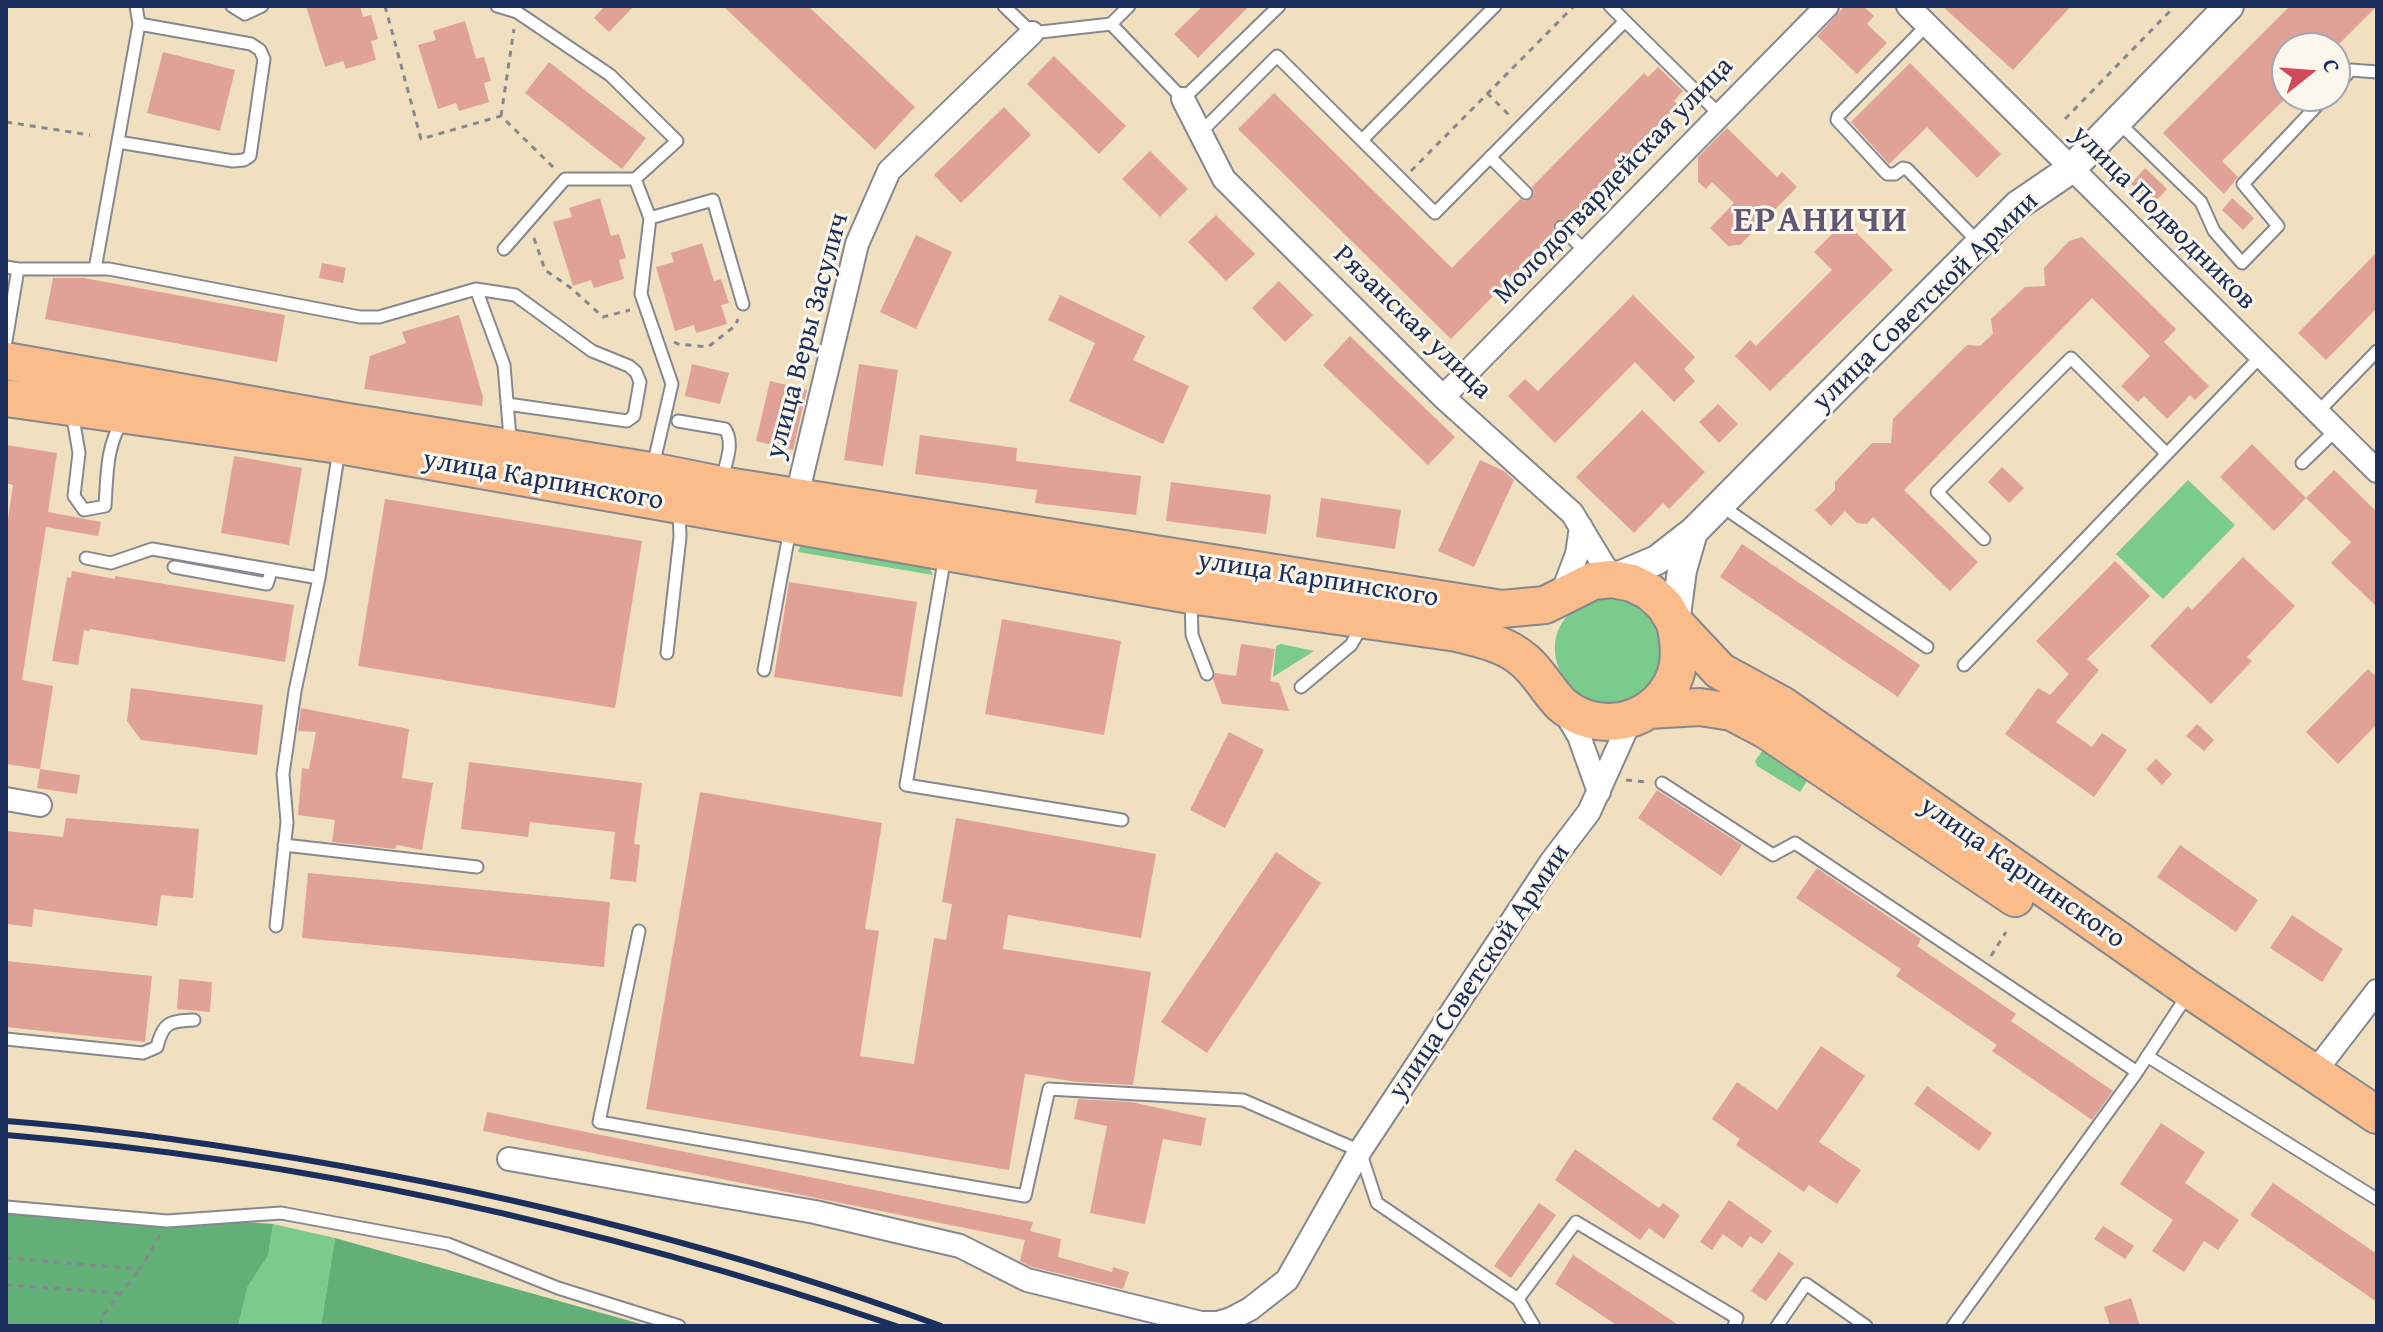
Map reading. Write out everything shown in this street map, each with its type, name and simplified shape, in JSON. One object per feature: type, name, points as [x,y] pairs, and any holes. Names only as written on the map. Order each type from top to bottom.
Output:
[{"type":"main road","name":"улица Карпинского","points":[[10,375],[342,421],[651,471],[721,485],[794,510],[946,551],[1076,558],[1190,595],[1366,619],[1494,642],[1524,659],[1552,693],[1575,714],[1593,721],[1612,722],[1700,707],[1732,712],[1766,730],[2184,999],[2314,1073],[2377,1115]]},
{"type":"main road","name":"улица Карпинского","points":[[10,375],[71,407],[339,445],[679,505],[794,510],[1076,558],[1502,609],[1545,605],[1593,581],[1612,579],[1632,583],[1650,592],[1665,606],[1675,623],[1720,671],[1782,705],[2377,1141]]},
{"type":"main road","points":[[1552,693],[1539,662],[1539,639],[1546,618],[1560,599]]},
{"type":"main road","points":[[1640,715],[1667,693],[1678,671],[1681,647],[1675,623]]},
{"type":"street","name":"Молодогвардейская улица","points":[[1443,397],[1827,6]]},
{"type":"street","name":"улица Подводников","points":[[1908,6],[2377,471]]},
{"type":"street","name":"улица Советской Армии","points":[[1612,579],[1657,560],[1693,532],[2018,205],[2071,169],[2229,6]]},
{"type":"street","name":"улица Веры Засулич","points":[[794,510],[857,244],[889,171],[1032,33]]},
{"type":"street","name":"Рязанская улица","points":[[1183,99],[1224,179],[1443,397],[1572,513],[1612,579]]},
{"type":"street","points":[[1560,599],[1577,554],[1581,527]]},
{"type":"street","points":[[1675,623],[1682,570],[1693,532]]},
{"type":"street","points":[[1552,693],[1579,736],[1599,792]]},
{"type":"street","name":"улица Советской Армии","points":[[509,1159],[815,1212],[960,1246],[1027,1280],[1201,1323],[1231,1319],[1250,1309],[1287,1280],[1360,1151],[1551,862],[1589,812],[1640,715]]},
{"type":"street","points":[[6,799],[40,805]]},
{"type":"street","points":[[2314,1073],[2377,991]]},
{"type":"lane","points":[[95,269],[139,24],[136,6]]},
{"type":"lane","points":[[232,6],[245,14],[262,6]]},
{"type":"lane","points":[[497,6],[517,12],[610,75],[677,141],[635,179],[565,179],[504,249]]},
{"type":"lane","points":[[1004,6],[1032,33],[1111,24],[1129,6]]},
{"type":"lane","points":[[1111,24],[1183,99],[1279,6]]},
{"type":"lane","points":[[1362,140],[1495,6]]},
{"type":"lane","points":[[1610,6],[1720,115]]},
{"type":"lane","points":[[1200,133],[1277,56],[1435,213],[1625,21]]},
{"type":"lane","points":[[118,142],[233,161],[250,156],[264,59],[260,50],[251,44],[139,24]]},
{"type":"lane","points":[[1927,25],[1837,120],[1887,174],[1907,169],[1980,244]]},
{"type":"lane","points":[[2351,70],[2377,72]]},
{"type":"lane","points":[[2117,121],[2201,202],[2214,231],[2242,263],[2278,226],[2243,184],[2311,112]]},
{"type":"lane","points":[[1490,157],[1526,193]]},
{"type":"lane","points":[[635,179],[650,218],[641,294],[672,384],[651,471]]},
{"type":"lane","points":[[650,218],[713,200],[743,304]]},
{"type":"lane","points":[[1561,227],[1586,252]]},
{"type":"lane","points":[[10,375],[12,268],[109,269],[360,317],[379,317],[476,289],[515,295],[592,351],[629,366],[640,382],[634,416],[627,421],[507,404]]},
{"type":"lane","points":[[476,289],[504,365],[510,438]]},
{"type":"lane","points":[[2318,412],[2377,351]]},
{"type":"lane","points":[[1964,665],[2260,357]]},
{"type":"lane","points":[[1984,539],[1937,492],[2071,358],[2167,454]]},
{"type":"lane","points":[[71,407],[79,453],[74,496],[84,510],[105,506],[114,433],[126,415]]},
{"type":"lane","points":[[678,421],[725,429],[729,434],[730,445],[721,485]]},
{"type":"lane","points":[[2302,463],[2336,430]]},
{"type":"lane","points":[[276,926],[287,822],[283,774],[295,691],[319,578],[339,445]]},
{"type":"lane","points":[[667,653],[680,537],[679,505]]},
{"type":"lane","points":[[1720,505],[1927,647]]},
{"type":"lane","points":[[764,670],[794,510]]},
{"type":"lane","points":[[86,558],[111,563],[152,549],[319,578]]},
{"type":"lane","points":[[946,551],[906,785],[1122,820]]},
{"type":"lane","points":[[174,567],[267,584],[271,572]]},
{"type":"lane","points":[[1190,595],[1192,635],[1207,674]]},
{"type":"lane","points":[[1301,687],[1351,645],[1366,619]]},
{"type":"lane","points":[[1662,783],[1773,855],[1795,843],[2137,1072]]},
{"type":"lane","points":[[284,845],[477,867]]},
{"type":"lane","points":[[639,931],[599,1122],[1025,1196],[1049,1089],[1243,1100],[1360,1151],[1377,1203],[1518,1299],[1534,1326]]},
{"type":"lane","points":[[1953,1326],[2137,1072],[2184,999]]},
{"type":"lane","points":[[6,1039],[143,1053],[157,1047],[161,1029],[169,1024],[194,1020]]},
{"type":"lane","points":[[2147,1056],[2377,1199]]},
{"type":"lane","points":[[6,1207],[167,1221],[281,1213],[448,1244],[558,1288],[679,1326]]},
{"type":"lane","points":[[1518,1299],[1576,1222],[1737,1318],[1734,1326]]},
{"type":"lane","points":[[1777,1326],[1806,1284],[1866,1326]]},
{"type":"path","points":[[385,6],[421,139],[501,116]]},
{"type":"path","points":[[1402,180],[1574,6]]},
{"type":"path","points":[[2065,119],[2175,6]]},
{"type":"path","points":[[501,116],[517,12]]},
{"type":"path","points":[[1487,93],[1521,127]]},
{"type":"path","points":[[501,116],[565,179]]},
{"type":"path","points":[[6,122],[90,135]]},
{"type":"path","points":[[1624,780],[1662,783]]},
{"type":"path","points":[[1984,968],[2006,932]]},
{"type":"path","points":[[100,1326],[104,1314],[140,1269],[167,1221]]},
{"type":"path","points":[[6,1258],[140,1269]]},
{"type":"path","points":[[6,1285],[121,1293]]},
{"type":"green space","points":[[2188,480],[2235,525],[2163,599],[2116,554]]},
{"type":"green space","points":[[808,543],[928,564],[933,575],[798,552]]},
{"type":"green space","points":[[1601,596],[1633,600],[1658,621],[1664,669],[1645,694],[1628,701],[1607,704],[1589,700],[1574,690],[1563,676],[1556,659],[1555,642],[1561,625],[1573,611]]},
{"type":"green space","points":[[1281,644],[1314,651],[1273,677],[1276,646]]},
{"type":"green space","points":[[1768,743],[1809,778],[1800,792],[1757,766],[1755,761]]},
{"type":"green space","points":[[6,1205],[273,1224],[268,1256],[248,1286],[238,1326],[6,1326]]},
{"type":"green space","points":[[273,1224],[335,1238],[321,1326],[238,1326],[248,1286],[268,1256]]},
{"type":"green space","points":[[335,1238],[648,1326],[321,1326]]},
{"type":"building","points":[[306,6],[360,6],[363,17],[371,15],[378,39],[371,41],[376,60],[346,69],[343,61],[325,67]]},
{"type":"building","points":[[605,6],[634,6],[609,32],[594,18]]},
{"type":"building","points":[[723,6],[808,6],[915,107],[875,150]]},
{"type":"building","points":[[1203,6],[1249,6],[1198,58],[1174,34]]},
{"type":"building","points":[[1845,6],[1863,6],[1874,16],[1867,24],[1887,43],[1857,74],[1817,36]]},
{"type":"building","points":[[1942,6],[2071,6],[2013,70]]},
{"type":"building","points":[[2290,6],[2377,6],[2351,32],[2271,32],[2272,112],[2222,161],[2238,177],[2224,194],[2163,133]]},
{"type":"building","points":[[465,21],[476,59],[484,57],[491,81],[484,83],[489,102],[459,111],[456,103],[438,109],[418,45],[436,40],[433,31]]},
{"type":"building","points":[[163,52],[235,70],[220,131],[147,113]]},
{"type":"building","points":[[1054,56],[1126,126],[1099,154],[1027,84]]},
{"type":"building","points":[[549,62],[646,138],[622,169],[525,93]]},
{"type":"building","points":[[1910,63],[2001,154],[1977,178],[1927,127],[1889,164],[1851,122]]},
{"type":"building","points":[[1658,67],[1683,91],[1674,101],[1678,104],[1567,221],[1560,219],[1555,222],[1555,233],[1451,339],[1238,129],[1274,93],[1452,268],[1520,199],[1531,199],[1534,194],[1532,187],[1644,73],[1648,77]]},
{"type":"building","points":[[1004,107],[1031,135],[961,203],[934,175]]},
{"type":"building","points":[[1727,128],[1777,177],[1782,172],[1797,187],[1740,245],[1728,246],[1710,228],[1734,203],[1712,182],[1706,189],[1698,182],[1698,157]]},
{"type":"building","points":[[1150,151],[1188,189],[1160,217],[1122,179]]},
{"type":"building","points":[[2145,168],[2167,189],[2153,204],[2131,184]]},
{"type":"building","points":[[600,198],[611,236],[619,234],[626,258],[619,260],[624,279],[594,288],[591,280],[573,286],[553,222],[572,217],[569,208]]},
{"type":"building","points":[[2232,198],[2254,218],[2243,230],[2222,210]]},
{"type":"building","points":[[1216,215],[1255,254],[1226,281],[1188,242]]},
{"type":"building","points":[[1845,221],[1893,270],[1770,391],[1735,356],[1750,340],[1756,346],[1832,270],[1814,252]]},
{"type":"building","points":[[916,235],[952,252],[916,329],[880,312]]},
{"type":"building","points":[[2082,237],[2176,329],[2164,342],[2209,386],[2195,400],[2190,395],[2167,419],[2144,396],[2138,402],[2121,386],[2150,356],[2092,298],[1904,490],[1978,562],[1950,591],[1873,517],[1867,524],[1857,523],[1845,511],[1831,526],[1815,510],[1835,490],[1835,482],[1872,443],[1891,443],[1893,419],[1967,345],[1980,346],[1993,334],[1991,319],[2025,287],[2045,286],[2044,268],[2069,241]]},
{"type":"building","points":[[702,243],[714,281],[721,279],[729,303],[721,305],[727,324],[696,333],[694,325],[675,331],[656,267],[674,262],[671,253]]},
{"type":"building","points":[[2377,252],[2377,308],[2326,360],[2298,333]]},
{"type":"building","points":[[322,263],[346,268],[343,283],[319,278]]},
{"type":"building","points":[[53,278],[84,278],[285,315],[277,362],[45,319]]},
{"type":"building","points":[[1279,281],[1313,315],[1285,342],[1252,308]]},
{"type":"building","points":[[1060,295],[1145,336],[1133,360],[1189,386],[1163,444],[1069,401],[1095,343],[1048,320]]},
{"type":"building","points":[[1633,295],[1695,357],[1684,369],[1695,381],[1674,402],[1635,362],[1555,443],[1508,396],[1525,379],[1538,391]]},
{"type":"building","points":[[459,315],[483,397],[482,406],[364,389],[370,356],[406,343],[402,332]]},
{"type":"building","points":[[1350,336],[1455,437],[1428,465],[1323,365]]},
{"type":"building","points":[[692,364],[729,373],[720,404],[685,396]]},
{"type":"building","points":[[859,364],[898,370],[883,466],[844,460]]},
{"type":"building","points":[[770,381],[807,390],[793,450],[756,441]]},
{"type":"building","points":[[1718,404],[1738,424],[1719,443],[1699,422]]},
{"type":"building","points":[[1642,410],[1705,472],[1669,509],[1663,503],[1634,533],[1576,477]]},
{"type":"building","points":[[920,435],[1017,448],[1016,461],[1141,476],[1136,515],[1035,503],[1037,490],[915,474]]},
{"type":"building","points":[[2252,444],[2306,498],[2274,531],[2220,477]]},
{"type":"building","points":[[6,445],[57,453],[48,512],[101,522],[98,536],[46,527],[22,680],[53,686],[40,769],[6,764],[6,533],[13,485],[6,483]]},
{"type":"building","points":[[234,456],[302,468],[289,545],[221,533]]},
{"type":"building","points":[[1480,460],[1504,471],[1514,480],[1474,567],[1438,551]]},
{"type":"building","points":[[2002,467],[2024,488],[2009,503],[1988,482]]},
{"type":"building","points":[[2334,470],[2377,512],[2377,607],[2331,563],[2351,542],[2306,498]]},
{"type":"building","points":[[1171,482],[1271,495],[1266,534],[1166,521]]},
{"type":"building","points":[[1321,498],[1401,510],[1395,549],[1316,537]]},
{"type":"building","points":[[385,499],[642,541],[615,708],[358,666]]},
{"type":"building","points":[[1742,544],[1920,665],[1898,697],[1720,577]]},
{"type":"building","points":[[2243,557],[2295,606],[2247,657],[2252,661],[2211,704],[2150,646],[2188,606],[2192,610]]},
{"type":"building","points":[[2115,561],[2150,596],[2087,659],[2099,670],[2056,722],[2092,747],[2102,733],[2127,750],[2094,797],[2005,734],[2038,688],[2050,695],[2069,674],[2036,641]]},
{"type":"building","points":[[72,571],[294,605],[285,662],[90,629],[84,630],[78,665],[52,661],[67,577],[71,578]]},
{"type":"building","points":[[789,582],[917,602],[902,697],[774,677]]},
{"type":"building","points":[[1002,619],[1121,641],[1104,735],[985,714]]},
{"type":"building","points":[[1241,644],[1275,649],[1270,681],[1279,683],[1289,711],[1222,704],[1213,679],[1215,673],[1236,676]]},
{"type":"building","points":[[2368,669],[2377,677],[2377,724],[2338,764],[2306,732]]},
{"type":"building","points":[[131,688],[263,705],[257,755],[141,740],[127,721]]},
{"type":"building","points":[[301,708],[409,729],[402,778],[433,783],[422,850],[397,845],[395,849],[332,842],[335,820],[298,815],[302,768],[309,769],[316,732],[298,731]]},
{"type":"building","points":[[2197,724],[2214,740],[2204,751],[2186,736]]},
{"type":"building","points":[[1229,732],[1264,750],[1225,828],[1190,810]]},
{"type":"building","points":[[2156,759],[2172,774],[2162,785],[2146,769]]},
{"type":"building","points":[[469,762],[642,783],[634,844],[640,845],[636,882],[610,879],[615,832],[530,822],[528,837],[461,829]]},
{"type":"building","points":[[40,769],[80,775],[77,794],[37,788]]},
{"type":"building","points":[[1657,790],[1742,845],[1721,876],[1638,818]]},
{"type":"building","points":[[700,792],[882,823],[865,929],[879,931],[860,1056],[914,1064],[934,938],[946,940],[952,904],[942,902],[956,818],[1156,854],[1141,938],[1008,915],[1003,949],[1151,972],[1133,1085],[1078,1082],[1025,1074],[1009,1170],[646,1109]]},
{"type":"building","points":[[66,818],[199,829],[193,898],[161,895],[157,926],[34,909],[32,927],[6,924],[6,831],[63,837]]},
{"type":"building","points":[[2180,845],[2258,900],[2236,932],[2157,877]]},
{"type":"building","points":[[1276,852],[1321,883],[1207,1053],[1161,1022]]},
{"type":"building","points":[[1817,868],[1921,939],[1917,946],[2016,1014],[2011,1021],[2113,1091],[2092,1120],[1992,1051],[1997,1045],[1896,976],[1901,969],[1796,898]]},
{"type":"building","points":[[308,873],[610,902],[604,967],[302,938]]},
{"type":"building","points":[[2292,915],[2343,949],[2322,982],[2270,948]]},
{"type":"building","points":[[6,961],[152,976],[145,1042],[6,1027]]},
{"type":"building","points":[[179,979],[212,982],[210,1012],[177,1009]]},
{"type":"building","points":[[1821,1046],[1865,1076],[1819,1142],[1861,1170],[1837,1204],[1809,1185],[1804,1192],[1736,1145],[1740,1139],[1712,1119],[1737,1082],[1777,1110]]},
{"type":"building","points":[[1927,1086],[1992,1133],[1979,1151],[1914,1104]]},
{"type":"building","points":[[1078,1099],[1131,1102],[1206,1118],[1201,1146],[1163,1139],[1145,1224],[1090,1213],[1107,1126],[1074,1119]]},
{"type":"building","points":[[487,1112],[1033,1222],[1030,1231],[1061,1239],[1058,1257],[1112,1272],[1113,1267],[1129,1272],[1123,1289],[1032,1267],[1020,1261],[1025,1240],[483,1131]]},
{"type":"building","points":[[2161,1123],[2205,1152],[2185,1183],[2239,1220],[2218,1250],[2204,1241],[2184,1272],[2152,1251],[2173,1220],[2120,1184]]},
{"type":"building","points":[[1575,1149],[1659,1208],[1663,1203],[1680,1215],[1664,1239],[1649,1228],[1640,1240],[1555,1180]]},
{"type":"building","points":[[2273,1183],[2377,1254],[2377,1302],[2250,1215]]},
{"type":"building","points":[[1729,1200],[1772,1231],[1762,1244],[1750,1236],[1742,1248],[1723,1234],[1712,1250],[1700,1242]]},
{"type":"building","points":[[1539,1203],[1556,1215],[1511,1278],[1494,1266]]},
{"type":"building","points":[[2103,1226],[2134,1246],[2125,1259],[2094,1239]]},
{"type":"building","points":[[1779,1252],[1794,1263],[1766,1301],[1751,1291]]},
{"type":"building","points":[[1573,1255],[1680,1326],[1618,1326],[1555,1284]]},
{"type":"building","points":[[2131,1298],[2140,1326],[2110,1326],[2104,1307]]},
{"type":"railway","points":[[6,1121],[223,1146],[459,1189],[703,1249],[783,1272],[941,1326]]},
{"type":"railway","points":[[6,1135],[120,1146],[233,1162],[457,1203],[678,1258],[896,1326]]},
{"type":"district","name":"ЕРАНИЧИ","points":[[1821,222]]}]
